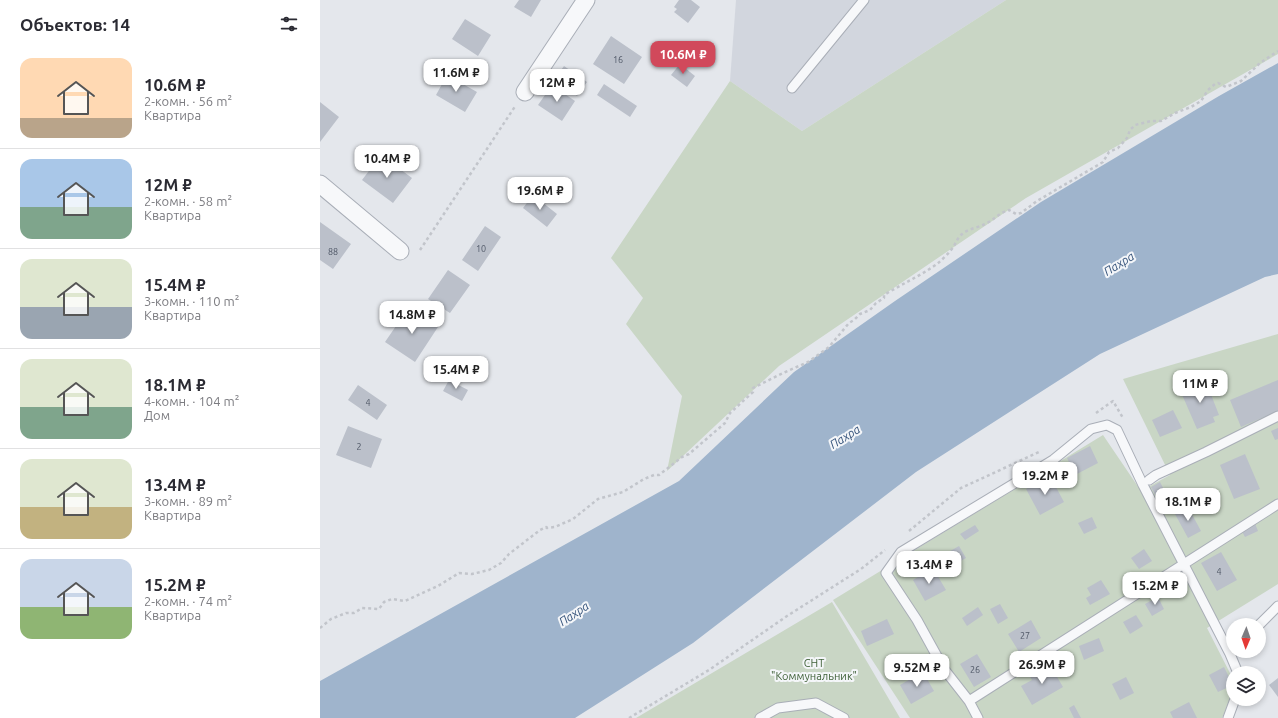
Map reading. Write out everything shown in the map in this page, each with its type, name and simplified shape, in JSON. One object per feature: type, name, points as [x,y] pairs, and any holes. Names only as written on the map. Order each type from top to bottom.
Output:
[{"type":"street","points":[[525,92],[586,0]]},
{"type":"street","points":[[320,184],[400,251]]},
{"type":"lane","points":[[792,88],[864,0]]},
{"type":"lane","points":[[1149,480],[1156,475],[1278,416]]},
{"type":"lane","points":[[978,718],[969,701],[944,669],[917,620],[886,573],[901,552],[1053,460],[1091,429],[1107,425],[1117,430],[1184,565],[1226,642]]},
{"type":"lane","points":[[969,701],[1278,504]]},
{"type":"lane","points":[[1266,618],[1278,606]]},
{"type":"lane","points":[[760,718],[778,708],[816,704],[844,718]]},
{"type":"lane","points":[[1228,718],[1232,706]]},
{"type":"path","points":[[320,628],[331,619],[346,613],[354,613],[362,608],[379,608],[384,602],[392,599],[405,601],[438,586],[459,573],[472,574],[489,570],[501,563],[509,554],[540,530],[546,527],[555,527],[573,518],[598,499],[623,492],[644,479],[654,475],[659,475],[682,457],[689,454],[725,423],[730,413],[732,413],[754,392],[753,388],[808,362],[829,347],[849,323],[860,314],[870,310],[887,294],[937,264],[953,247],[963,233],[975,227],[984,225],[1003,211],[1009,210],[1016,214],[1021,213],[1037,201],[1104,162],[1110,152],[1118,148],[1127,138],[1130,130],[1135,125],[1151,121],[1161,121],[1175,113],[1191,107],[1201,101],[1208,90],[1215,84],[1226,87],[1241,81],[1260,63],[1278,51]]},
{"type":"path","points":[[420,250],[525,92]]},
{"type":"shaded area","points":[[736,0],[1006,0],[802,131],[730,81]]},
{"type":"green space","points":[[1006,0],[1278,0],[1278,54],[1026,198],[779,366],[667,471],[682,396],[626,324],[643,298],[611,258],[730,81],[802,131]]},
{"type":"green space","points":[[1278,334],[1278,584],[1207,628],[1226,666],[1226,706],[1227,706],[1222,718],[910,718],[833,600],[1103,435],[1141,491],[1170,475],[1123,379]]},
{"type":"green space","name":"СНТ \"Коммунальник\"","points":[[832,602],[900,718],[636,718]]},
{"type":"water","name":"Пахра","points":[[1278,63],[1278,274],[1265,277],[1100,354],[916,472],[693,643],[575,718],[320,718],[320,681],[679,481],[794,372],[895,301],[1041,202],[1219,96]]},
{"type":"building","points":[[519,0],[541,0],[531,17],[514,7]]},
{"type":"building","points":[[679,0],[691,0],[700,7],[688,23],[674,12],[677,9],[674,7]]},
{"type":"building","points":[[465,19],[491,35],[478,56],[452,39]]},
{"type":"building","points":[[611,36],[642,57],[624,84],[593,64]]},
{"type":"building","points":[[680,64],[695,76],[687,87],[671,75]]},
{"type":"building","points":[[564,66],[587,82],[577,96],[554,80]]},
{"type":"building","points":[[447,75],[477,92],[465,112],[436,95]]},
{"type":"building","points":[[604,84],[637,106],[630,117],[597,95]]},
{"type":"building","points":[[552,85],[575,101],[562,121],[538,105]]},
{"type":"building","points":[[320,102],[339,117],[320,142]]},
{"type":"building","points":[[381,155],[412,178],[393,203],[362,180]]},
{"type":"building","points":[[533,195],[557,214],[547,227],[523,208]]},
{"type":"building","points":[[320,222],[351,244],[333,269],[320,260]]},
{"type":"building","points":[[485,226],[501,237],[478,271],[462,260]]},
{"type":"building","points":[[448,270],[470,285],[450,313],[428,299]]},
{"type":"building","points":[[409,307],[438,327],[415,362],[385,342]]},
{"type":"building","points":[[1205,379],[1219,415],[1213,417],[1215,422],[1197,429],[1180,390]]},
{"type":"building","points":[[449,380],[468,390],[462,401],[443,391]]},
{"type":"building","points":[[1278,380],[1278,411],[1241,427],[1230,400]]},
{"type":"building","points":[[358,385],[387,405],[377,420],[348,400]]},
{"type":"building","points":[[1173,410],[1182,428],[1160,437],[1152,420]]},
{"type":"building","points":[[348,426],[382,439],[371,468],[336,455]]},
{"type":"building","points":[[1278,428],[1278,439],[1275,440],[1271,431]]},
{"type":"building","points":[[1090,446],[1098,463],[1075,475],[1067,458]]},
{"type":"building","points":[[1245,454],[1260,489],[1234,499],[1220,465]]},
{"type":"building","points":[[1050,476],[1064,502],[1040,515],[1026,489]]},
{"type":"building","points":[[1160,482],[1170,501],[1161,506],[1151,487]]},
{"type":"building","points":[[1188,507],[1201,531],[1188,538],[1175,514]]},
{"type":"building","points":[[1092,517],[1097,528],[1084,534],[1078,523]]},
{"type":"building","points":[[1254,521],[1258,531],[1245,537],[1240,528]]},
{"type":"building","points":[[975,525],[979,531],[965,540],[960,534]]},
{"type":"building","points":[[959,546],[966,558],[952,566],[945,554]]},
{"type":"building","points":[[1144,549],[1152,561],[1139,569],[1131,558]]},
{"type":"building","points":[[1221,552],[1237,580],[1217,591],[1201,563]]},
{"type":"building","points":[[933,568],[946,590],[925,601],[913,580]]},
{"type":"building","points":[[1101,580],[1110,594],[1090,605],[1086,598],[1091,595],[1087,588]]},
{"type":"building","points":[[1158,597],[1164,609],[1152,616],[1145,604]]},
{"type":"building","points":[[1000,604],[1008,618],[998,624],[990,609]]},
{"type":"building","points":[[978,607],[983,615],[967,626],[962,618]]},
{"type":"building","points":[[1136,615],[1143,626],[1130,634],[1123,622]]},
{"type":"building","points":[[887,619],[894,634],[867,646],[861,631]]},
{"type":"building","points":[[1031,620],[1041,638],[1019,652],[1008,634]]},
{"type":"building","points":[[1099,638],[1104,651],[1084,660],[1079,646]]},
{"type":"building","points":[[977,654],[991,677],[974,687],[960,664]]},
{"type":"building","points":[[1050,665],[1063,687],[1032,705],[1021,686],[1032,680],[1030,676]]},
{"type":"building","points":[[1224,667],[1226,671],[1226,688],[1218,692],[1209,675]]},
{"type":"building","points":[[923,672],[934,691],[911,704],[900,685]]},
{"type":"building","points":[[1126,677],[1134,693],[1120,700],[1112,684]]},
{"type":"building","points":[[1278,678],[1278,697],[1269,685]]},
{"type":"building","points":[[1189,702],[1197,718],[1173,718],[1170,712]]},
{"type":"building","points":[[1074,705],[1081,718],[1074,718],[1069,708]]}]
